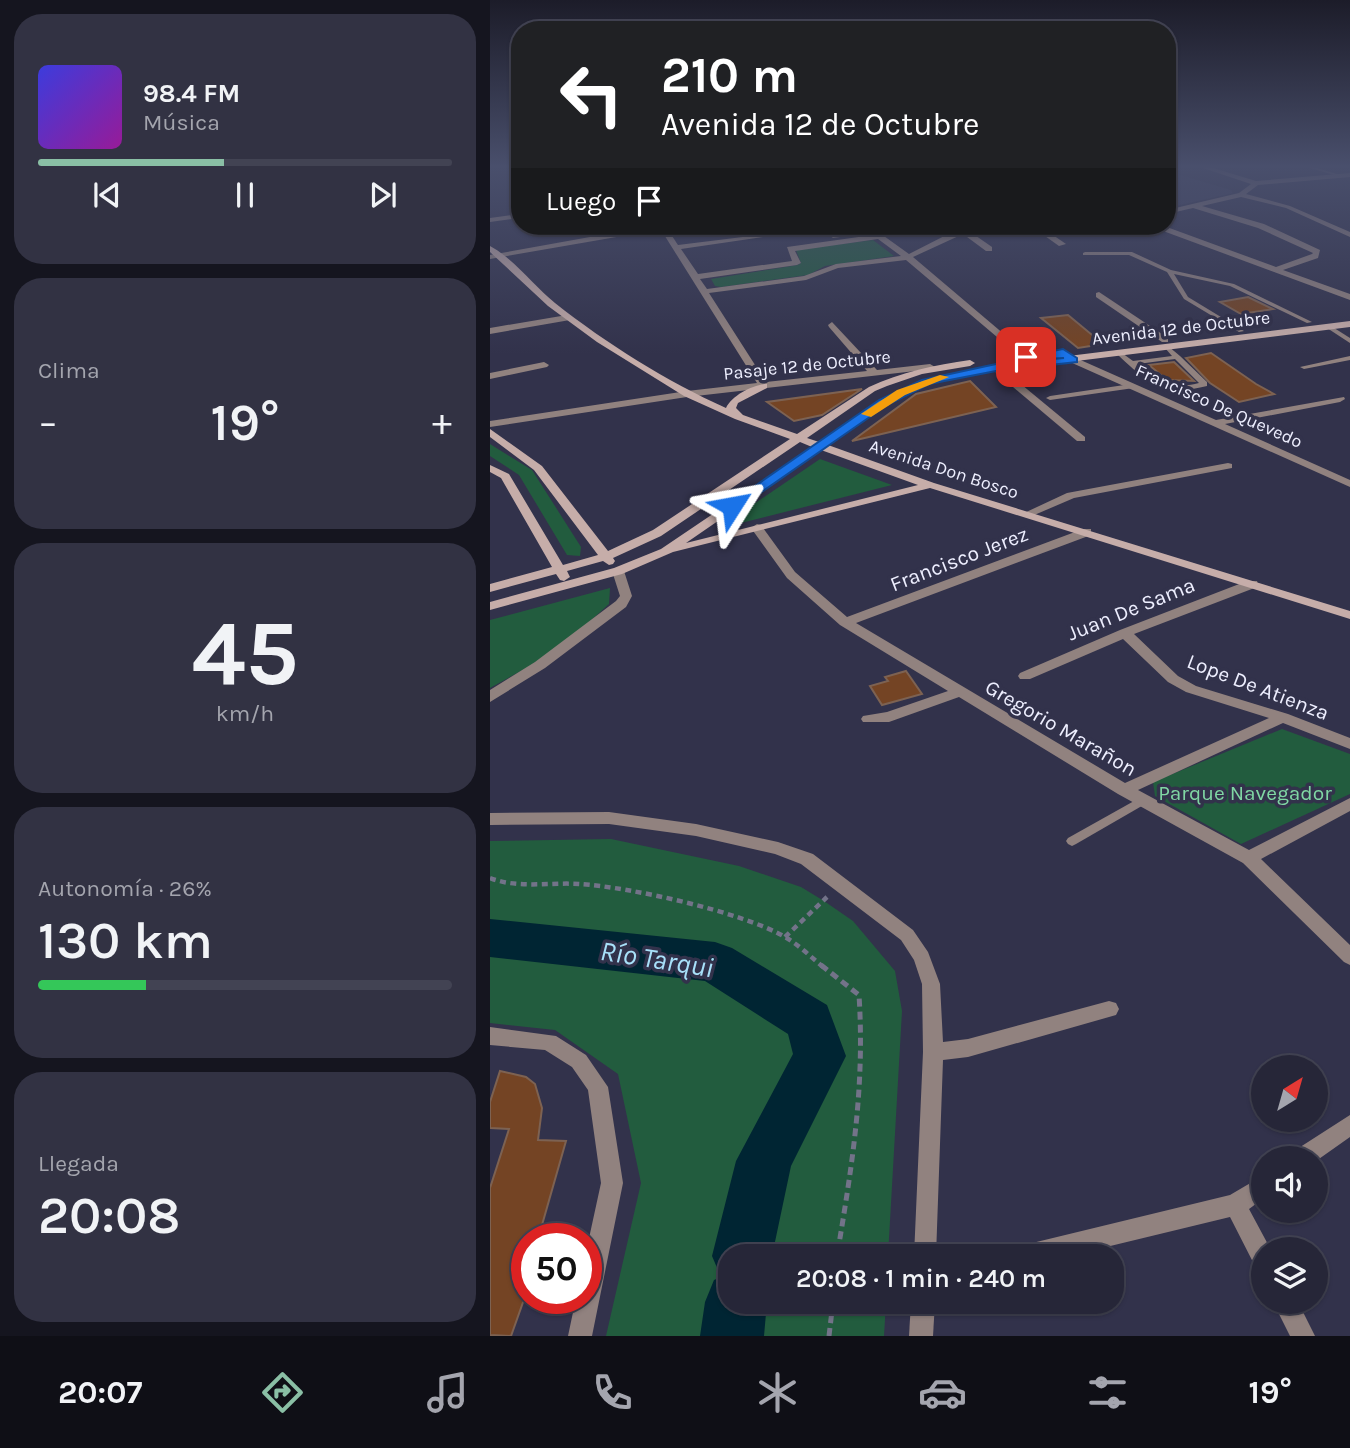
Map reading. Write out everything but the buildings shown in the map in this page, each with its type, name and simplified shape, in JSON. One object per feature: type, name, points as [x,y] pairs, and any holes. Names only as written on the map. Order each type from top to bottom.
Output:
[{"type":"main road","name":"Avenida Don Bosco","points":[[490,248],[494,256],[567,318],[687,394],[739,417],[930,485],[1350,615]]},
{"type":"main road","name":"Avenida 12 de Octubre","points":[[490,606],[618,570],[665,552],[901,393],[926,382],[996,368],[1120,354],[1241,331],[1350,317]]},
{"type":"main road","name":"Avenida 12 de Octubre","points":[[490,588],[605,557],[657,533],[872,389],[894,378],[930,367],[1350,324]]},
{"type":"main road","points":[[739,417],[732,408],[734,401],[764,386]]},
{"type":"main road","points":[[490,432],[538,468],[605,557],[618,570]]},
{"type":"main road","points":[[490,468],[505,476],[569,584]]},
{"type":"main road","points":[[665,552],[930,485]]},
{"type":"street","points":[[1268,229],[1317,252],[1315,256],[1277,268]]},
{"type":"street","points":[[1176,232],[1350,297]]},
{"type":"street","points":[[494,256],[611,235]]},
{"type":"street","points":[[669,235],[707,291],[764,386]]},
{"type":"street","points":[[698,277],[797,263],[790,249],[854,235]]},
{"type":"street","points":[[878,235],[1026,357]]},
{"type":"street","points":[[707,291],[806,278],[836,266],[908,257],[953,235]]},
{"type":"street","points":[[970,235],[989,249]]},
{"type":"street","points":[[1048,235],[1062,244]]},
{"type":"street","points":[[678,247],[759,237]]},
{"type":"street","points":[[1099,295],[1167,344]]},
{"type":"street","points":[[490,331],[567,318]]},
{"type":"street","points":[[832,325],[874,373]]},
{"type":"street","name":"Francisco De Quevedo","points":[[1063,352],[1073,360],[1350,484]]},
{"type":"street","points":[[490,376],[544,365]]},
{"type":"street","name":"Pasaje 12 de Octubre","points":[[490,424],[687,394],[930,367]]},
{"type":"street","points":[[996,368],[1082,439]]},
{"type":"street","points":[[1217,423],[1340,399]]},
{"type":"street","points":[[1028,514],[1071,495],[1228,466]]},
{"type":"street","name":"Gregorio Marañon","points":[[757,528],[791,575],[845,622],[1124,790],[1249,858],[1350,957]]},
{"type":"street","name":"Francisco Jerez","points":[[845,622],[1087,532]]},
{"type":"street","points":[[490,697],[540,665],[621,604],[626,596],[618,570]]},
{"type":"street","name":"Juan De Sama","points":[[1025,676],[1125,633],[1252,584]]},
{"type":"street","name":"Lope De Atienza","points":[[1125,633],[1173,679],[1191,689],[1283,718],[1350,744]]},
{"type":"street","points":[[868,719],[889,717],[960,692]]},
{"type":"street","points":[[1124,790],[1283,718]]},
{"type":"street","points":[[1249,858],[1350,804]]},
{"type":"street","points":[[490,819],[609,818],[696,830],[793,852],[840,883],[907,935],[922,957],[931,984],[933,1052],[925,1244]]},
{"type":"street","points":[[933,1052],[968,1048],[1109,1009]]},
{"type":"street","points":[[490,1036],[549,1042],[579,1061],[598,1087],[612,1183],[580,1336]]},
{"type":"street","points":[[1319,1146],[1350,1125]]},
{"type":"street","points":[[1074,1244],[1235,1205],[1251,1194]]},
{"type":"street","points":[[1235,1205],[1252,1237]]},
{"type":"street","points":[[921,1336],[922,1314]]},
{"type":"street","points":[[1292,1314],[1303,1336]]},
{"type":"lane","points":[[832,235],[835,239]]},
{"type":"lane","points":[[1085,254],[1130,253],[1169,271],[1232,285],[1308,322]]},
{"type":"lane","points":[[1169,271],[1186,298],[1241,331]]},
{"type":"lane","points":[[1329,327],[1350,341]]},
{"type":"lane","points":[[1120,354],[1164,387],[1177,390],[1204,384],[1167,344]]},
{"type":"lane","points":[[1133,363],[1178,357]]},
{"type":"lane","points":[[1304,366],[1350,358]]},
{"type":"lane","points":[[1050,398],[1131,386]]},
{"type":"lane","points":[[1147,393],[1164,387]]},
{"type":"lane","points":[[1072,841],[1143,800]]},
{"type":"path","points":[[490,878],[505,884],[581,884],[656,896],[785,937],[859,995],[863,1053],[856,1142],[839,1244]]},
{"type":"path","points":[[785,937],[840,883]]},
{"type":"path","points":[[829,1336],[831,1314]]},
{"type":"green space","points":[[873,240],[894,256],[825,266],[808,275],[721,287],[715,286],[711,279],[798,265],[801,263],[796,250]]},
{"type":"green space","points":[[490,444],[532,470],[581,547],[580,556],[567,555],[519,475],[490,456]]},
{"type":"green space","points":[[820,459],[892,485],[717,529]]},
{"type":"green space","points":[[610,588],[609,604],[576,634],[530,666],[490,688],[490,620]]},
{"type":"green space","name":"Parque Navegador","points":[[1282,729],[1350,754],[1350,794],[1241,844],[1155,796],[1153,782]]},
{"type":"green space","points":[[611,839],[739,866],[801,887],[824,901],[853,921],[895,971],[902,1011],[889,1244],[718,1244],[718,1314],[885,1314],[884,1336],[606,1336],[641,1183],[618,1074],[555,1030],[490,1023],[490,841]]},
{"type":"waterway","name":"Río Tarqui","points":[[490,938],[715,962],[809,1021],[820,1056],[764,1161],[745,1244]]},
{"type":"waterway","name":"Río Tarqui","points":[[732,1336],[735,1314]]},
{"type":"slow traffic","points":[[867,414],[901,393],[944,377]]},
{"type":"route","points":[[732,506],[883,403],[926,382],[996,368],[1073,360],[1063,352],[1026,357]]}]
